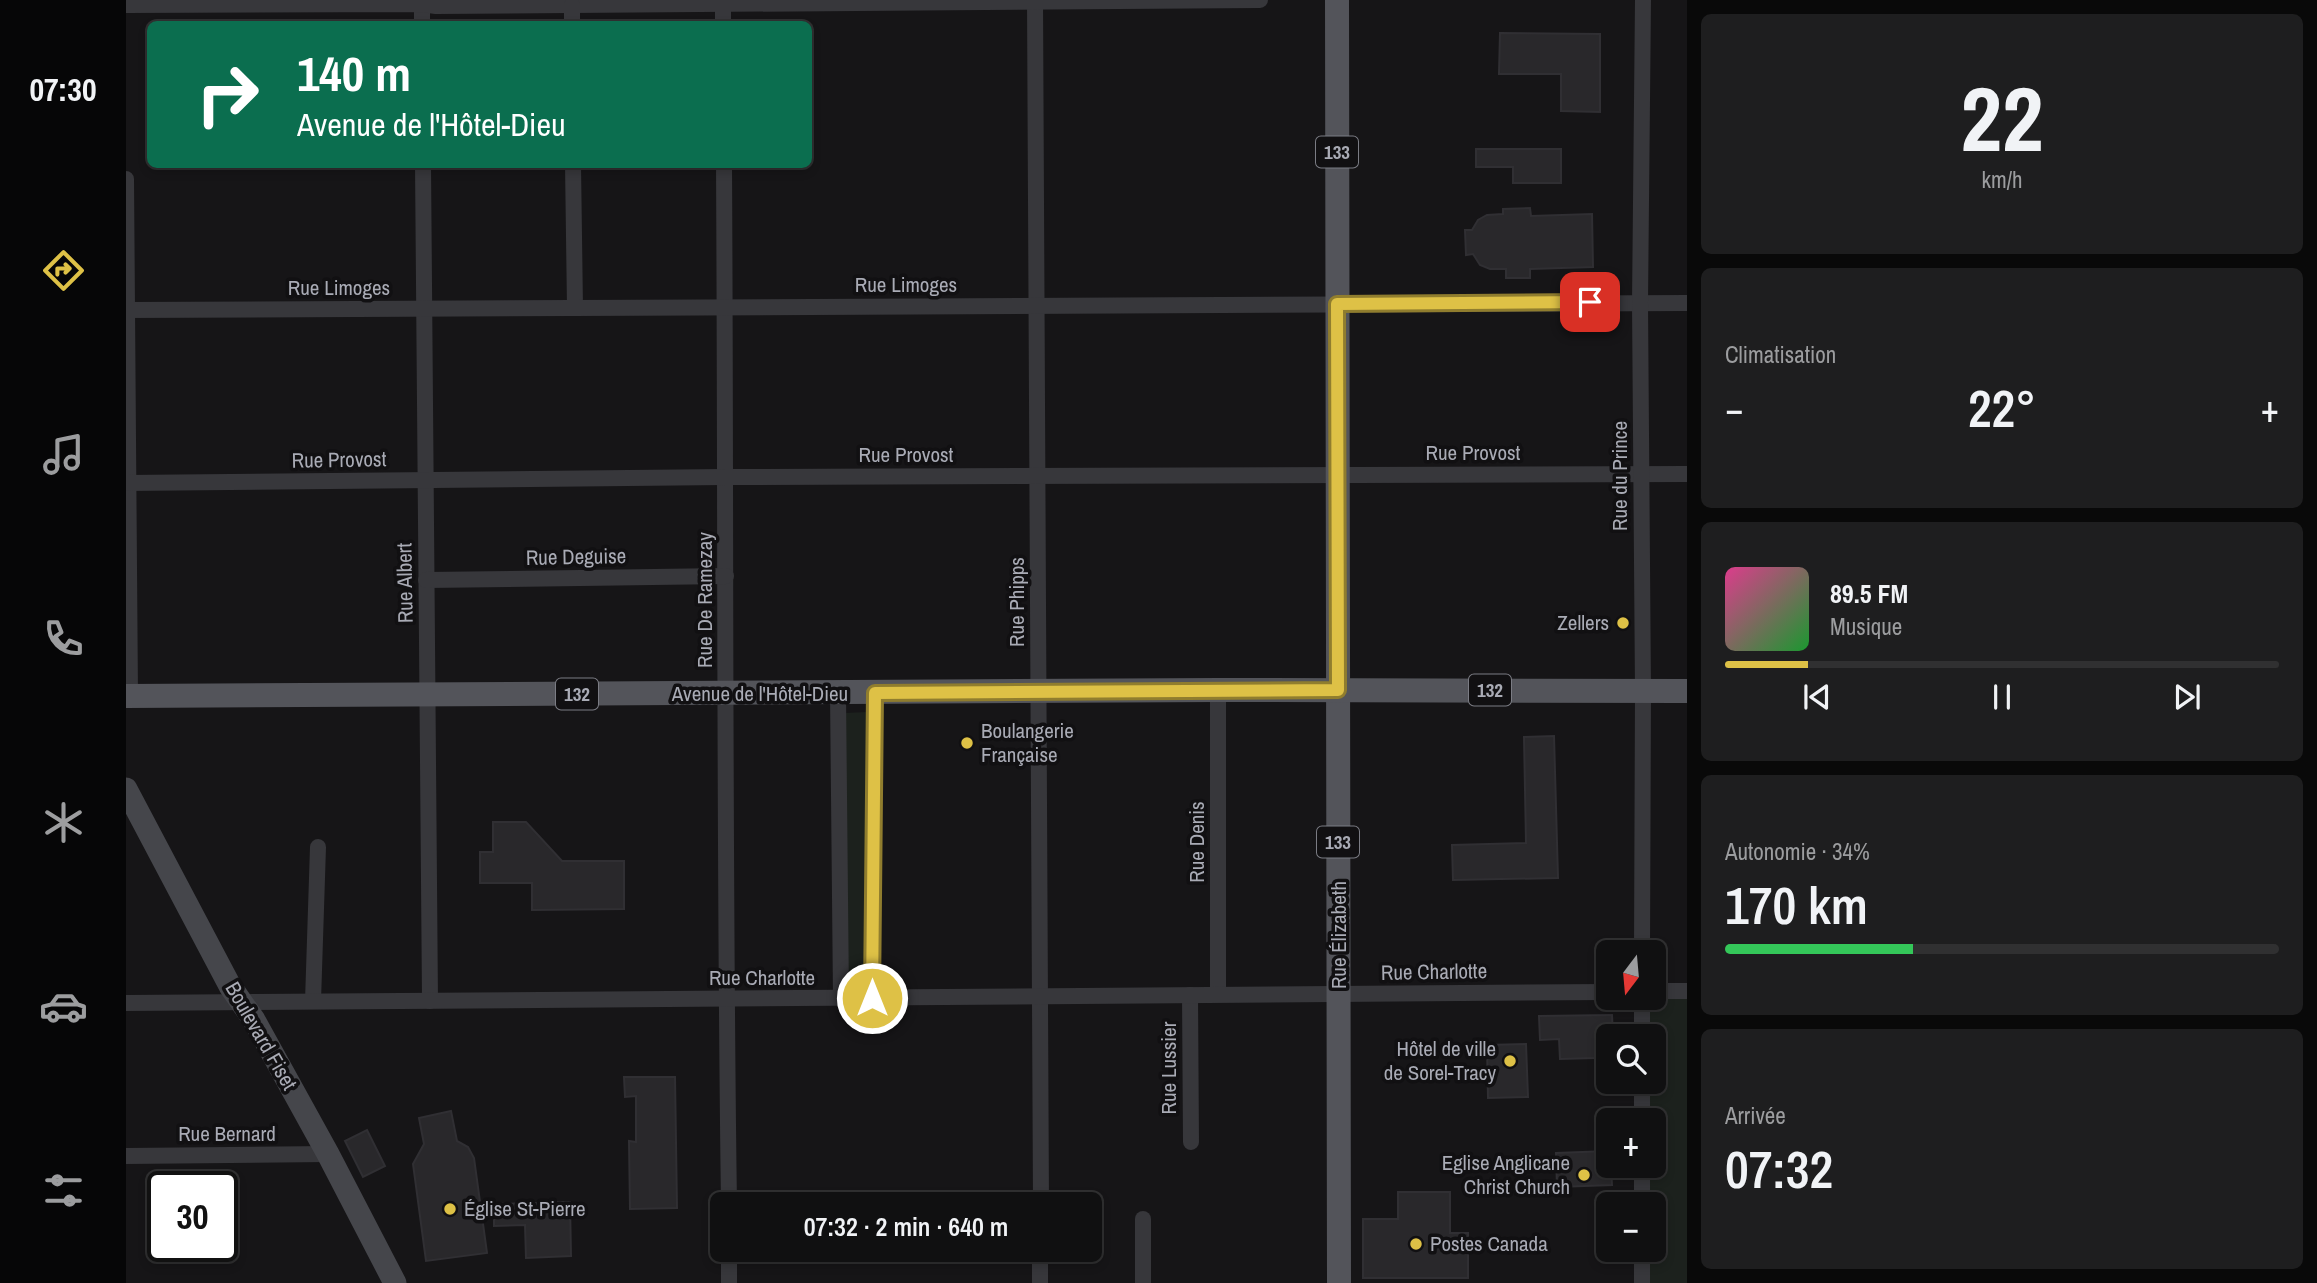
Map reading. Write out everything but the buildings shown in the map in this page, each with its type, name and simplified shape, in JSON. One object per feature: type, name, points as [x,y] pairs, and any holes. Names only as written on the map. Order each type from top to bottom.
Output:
[{"type":"main road","name":"Rue Élizabeth","points":[[1337,0],[1339,1283]]},
{"type":"main road","name":"Avenue de l'Hôtel-Dieu","points":[[128,696],[1219,690],[1687,691]]},
{"type":"street","points":[[126,5],[422,2],[436,6],[1260,0]]},
{"type":"street","name":"Rue du Prince","points":[[1642,940],[1640,303],[1643,0]]},
{"type":"street","name":"Rue Phipps","points":[[1035,1],[1041,1192]]},
{"type":"street","points":[[422,2],[422,21]]},
{"type":"street","points":[[723,2],[723,21]]},
{"type":"street","points":[[572,5],[572,21]]},
{"type":"street","name":"Rue Albert","points":[[423,168],[430,1001]]},
{"type":"street","points":[[573,168],[575,308]]},
{"type":"street","name":"Rue De Ramezay","points":[[724,168],[729,1192]]},
{"type":"street","points":[[126,179],[128,696]]},
{"type":"street","name":"Rue Limoges","points":[[126,310],[1687,303]]},
{"type":"street","name":"Rue Provost","points":[[127,483],[725,477],[1687,474]]},
{"type":"street","name":"Rue Deguise","points":[[426,580],[726,576]]},
{"type":"street","name":"Rue Denis","points":[[1218,995],[1219,690]]},
{"type":"street","points":[[838,693],[841,998]]},
{"type":"street","points":[[872,998],[875,693]]},
{"type":"street","name":"Boulevard Fiset","points":[[126,789],[134,823],[242,1002],[328,1154],[395,1283]]},
{"type":"street","points":[[313,1001],[318,847]]},
{"type":"street","points":[[1666,991],[1687,991]]},
{"type":"street","name":"Rue Charlotte","points":[[126,1003],[1596,992]]},
{"type":"street","name":"Rue Lussier","points":[[1189,995],[1191,1142]]},
{"type":"street","name":"Rue Bernard","points":[[126,1156],[328,1154]]},
{"type":"street","points":[[1143,1219],[1143,1283]]},
{"type":"street","points":[[729,1262],[730,1283]]},
{"type":"street","points":[[1040,1283],[1041,1262]]},
{"type":"street","points":[[1642,1262],[1642,1283]]},
{"type":"shaded area","points":[[867,712],[878,1002],[844,1002],[844,713]]},
{"type":"shaded area","points":[[1666,997],[1687,997],[1687,1283],[1643,1283],[1643,1262],[1666,1262],[1666,1192],[1642,1192],[1642,1178],[1666,1178],[1666,1108],[1642,1108],[1642,1094],[1666,1094],[1666,1024],[1642,1024],[1642,1010],[1666,1010]]},
{"type":"place","name":"Zellers","points":[[1623,623]]},
{"type":"place","name":"Boulangerie Française","points":[[967,743]]},
{"type":"place","name":"Hôtel de ville de Sorel-Tracy","points":[[1510,1061]]},
{"type":"place","name":"Eglise Anglicane Christ Church","points":[[1584,1175]]},
{"type":"place","name":"Église St-Pierre","points":[[450,1209]]},
{"type":"place","name":"Postes Canada","points":[[1416,1244]]},
{"type":"route","points":[[872,998],[875,693],[1338,690],[1337,304],[1590,302]]}]
